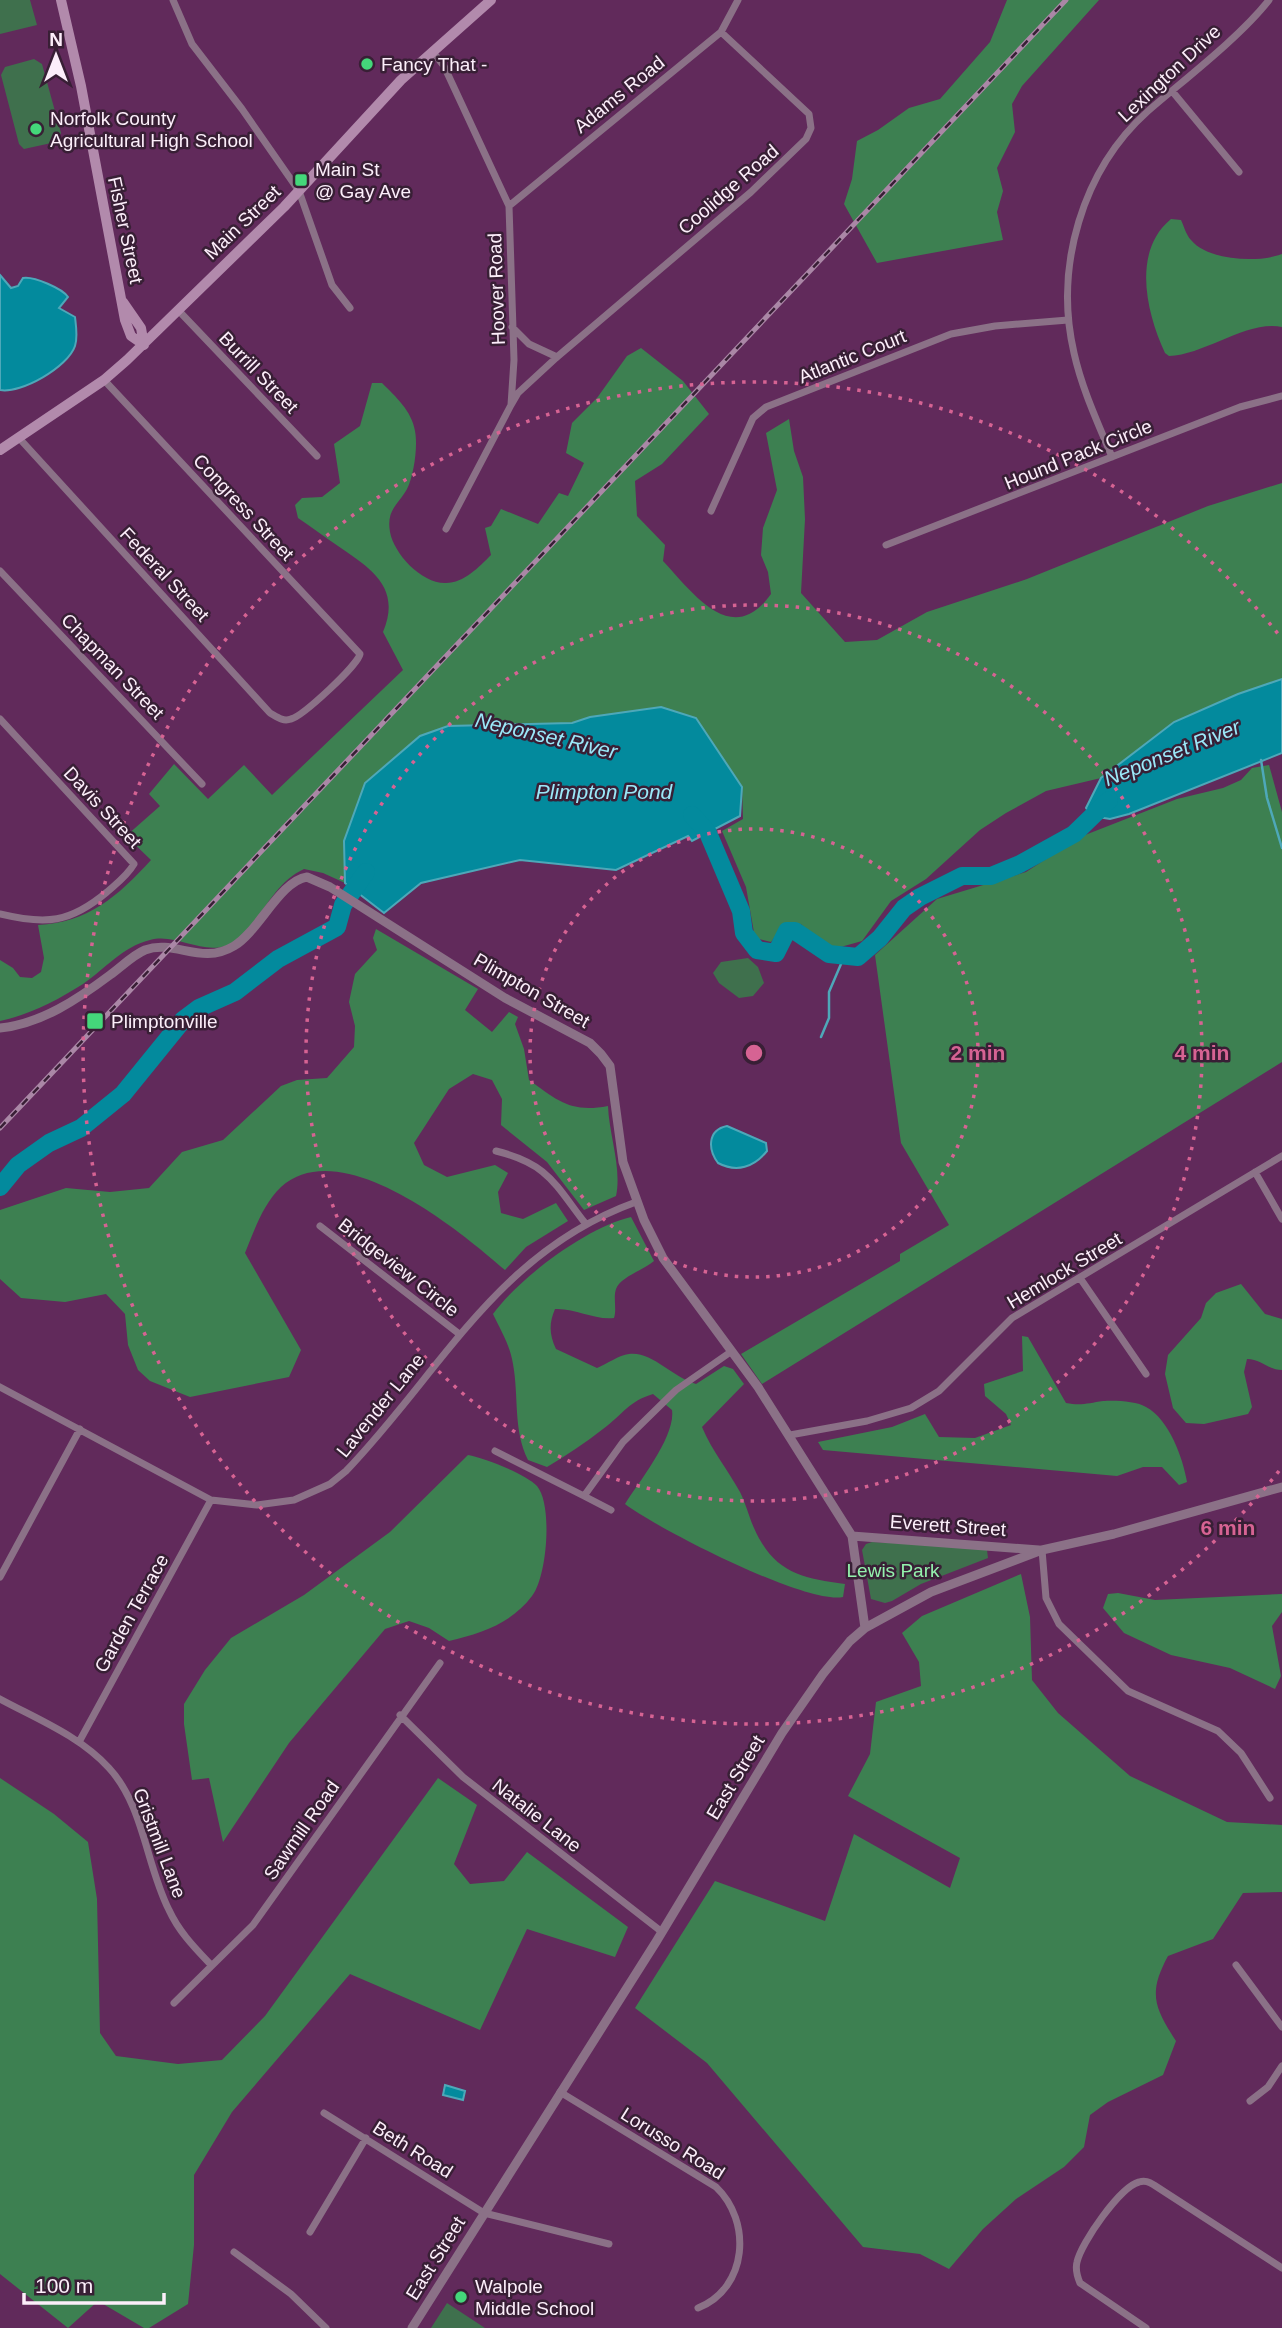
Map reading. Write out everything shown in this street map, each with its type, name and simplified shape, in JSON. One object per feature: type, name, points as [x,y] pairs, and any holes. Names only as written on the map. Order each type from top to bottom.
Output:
[{"type":"main road","name":"Fisher Street","points":[[61,0],[123,302],[141,328],[144,345]]},
{"type":"main road","name":"Main Street","points":[[0,450],[104,380],[144,345],[299,191],[379,102],[478,4],[491,0]]},
{"type":"street","points":[[173,0],[192,44],[242,109],[299,191],[331,285],[350,308]]},
{"type":"street","name":"Adams Road","points":[[509,206],[721,32],[738,0]]},
{"type":"street","name":"Lexington Drive","points":[[1112,457],[1084,389],[1068,320],[1072,250],[1089,193],[1102,168],[1133,126],[1269,0]]},
{"type":"street","name":"Coolidge Road","points":[[511,405],[518,393],[557,357],[751,192],[806,139],[811,128],[809,114],[721,32]]},
{"type":"street","name":"Hoover Road","points":[[432,50],[444,66],[509,206],[514,389],[511,405],[446,529]]},
{"type":"street","points":[[1172,91],[1239,172]]},
{"type":"street","name":"Burrill Street","points":[[178,310],[317,456]]},
{"type":"street","name":"Atlantic Court","points":[[711,511],[753,418],[766,407],[951,334],[995,326],[1068,320]]},
{"type":"street","points":[[512,326],[529,344],[557,357]]},
{"type":"street","name":"Congress Street","points":[[104,380],[360,656],[294,718]]},
{"type":"street","name":"Hound Pack Circle","points":[[886,545],[1240,407],[1282,396]]},
{"type":"street","name":"Federal Street","points":[[19,438],[270,713],[281,719],[294,718]]},
{"type":"street","name":"Chapman Street","points":[[0,570],[202,784]]},
{"type":"street","name":"Davis Street","points":[[0,719],[134,864],[128,874],[91,905],[68,917],[29,921],[0,914]]},
{"type":"street","name":"Plimpton Street","points":[[0,1028],[29,1021],[74,1001],[147,949],[208,955],[226,951],[246,937],[300,879],[313,878],[505,998],[590,1043],[610,1066],[623,1162],[636,1202],[663,1258],[790,1435],[852,1536],[865,1628]]},
{"type":"street","points":[[496,1151],[526,1158],[546,1173],[585,1223]]},
{"type":"street","name":"Hemlock Street","points":[[790,1435],[885,1417],[911,1408],[939,1391],[1012,1318],[1282,1156]]},
{"type":"street","points":[[1255,1172],[1282,1219]]},
{"type":"street","name":"Lavender Lane","points":[[0,1387],[211,1500],[257,1505],[293,1500],[330,1484],[361,1455],[458,1333],[540,1255],[585,1223],[636,1202]]},
{"type":"street","name":"Bridgeview Circle","points":[[320,1226],[458,1333]]},
{"type":"street","points":[[1080,1278],[1146,1374]]},
{"type":"street","points":[[584,1496],[623,1442],[671,1395],[732,1351]]},
{"type":"street","points":[[0,1577],[79,1429]]},
{"type":"street","points":[[495,1451],[611,1510]]},
{"type":"street","name":"East Street","points":[[412,2328],[662,1932],[782,1733],[823,1674],[865,1628],[931,1592],[1042,1550],[1114,1534],[1282,1487]]},
{"type":"street","name":"Garden Terrace","points":[[79,1742],[211,1500]]},
{"type":"street","name":"Everett Street","points":[[852,1536],[1042,1550]]},
{"type":"street","points":[[1042,1550],[1046,1598],[1059,1624],[1128,1691],[1218,1731],[1241,1753],[1270,1798]]},
{"type":"street","name":"Sawmill Road","points":[[174,2003],[253,1925],[400,1715],[440,1663]]},
{"type":"street","name":"Gristmill Lane","points":[[0,1699],[79,1742],[118,1779],[133,1807],[168,1909],[187,1939],[211,1965]]},
{"type":"street","name":"Natalie Lane","points":[[400,1715],[463,1777],[662,1932]]},
{"type":"street","points":[[1236,1965],[1282,2027]]},
{"type":"street","points":[[1250,2101],[1268,2087],[1282,2066]]},
{"type":"street","name":"Lorusso Road","points":[[560,2092],[716,2187],[729,2199],[740,2224],[736,2266],[723,2291],[709,2304],[698,2308]]},
{"type":"street","name":"Beth Road","points":[[324,2113],[484,2213],[609,2244]]},
{"type":"street","points":[[310,2232],[366,2138]]},
{"type":"street","points":[[1146,2328],[1080,2283],[1077,2277],[1079,2253],[1122,2191],[1144,2180],[1282,2268]]},
{"type":"street","points":[[234,2252],[291,2294],[326,2328]]},
{"type":"green space","points":[[0,0],[30,0],[37,25],[0,34]]},
{"type":"green space","points":[[34,59],[42,64],[61,133],[56,142],[24,149],[19,144],[1,75],[5,67]]},
{"type":"green space","points":[[748,958],[758,967],[764,983],[753,996],[739,998],[719,983],[713,973],[721,962]]},
{"type":"green space","name":"Lewis Park","points":[[872,1542],[974,1547],[987,1550],[988,1558],[921,1584],[885,1603],[871,1599],[862,1550],[866,1544]]},
{"type":"green space","points":[[447,2303],[485,2328],[431,2328]]},
{"type":"shaded area","points":[[1007,0],[1099,0],[1022,86],[1012,104],[1015,132],[997,168],[1003,191],[997,212],[1003,240],[877,263],[844,204],[852,179],[857,141],[909,108],[940,99],[990,42]]},
{"type":"shaded area","points":[[1171,219],[1181,220],[1186,233],[1199,247],[1221,256],[1260,259],[1282,254],[1282,327],[1255,328],[1183,354],[1169,356],[1165,353],[1152,319],[1146,283],[1151,248],[1159,232]]},
{"type":"shaded area","points":[[641,348],[683,381],[709,414],[662,464],[635,481],[637,516],[665,545],[663,561],[700,600],[714,610],[728,616],[742,617],[756,610],[771,594],[768,572],[761,555],[763,528],[777,490],[766,433],[789,419],[794,451],[803,477],[805,519],[801,593],[845,642],[877,640],[927,612],[1027,579],[1208,506],[1282,483],[1282,679],[1238,694],[1174,722],[1101,778],[1046,791],[1006,813],[980,830],[926,879],[891,901],[862,941],[837,948],[814,938],[801,924],[785,923],[771,942],[755,938],[746,887],[722,831],[743,819],[742,787],[696,718],[661,707],[590,717],[572,723],[448,726],[420,736],[345,873],[345,883],[323,873],[304,869],[284,883],[247,931],[227,945],[205,947],[161,939],[140,943],[64,996],[32,1011],[0,1021],[0,960],[13,968],[20,977],[32,978],[41,972],[44,958],[38,925],[72,919],[101,905],[151,860],[126,836],[160,806],[149,794],[174,764],[208,799],[244,765],[272,795],[403,670],[383,632],[388,616],[388,603],[380,580],[361,562],[298,518],[295,505],[302,498],[322,497],[340,483],[334,444],[360,426],[372,383],[382,383],[407,410],[416,437],[412,476],[390,518],[393,541],[410,566],[428,579],[446,583],[471,574],[491,555],[485,528],[491,526],[501,509],[538,524],[559,493],[568,496],[584,463],[566,453],[572,423],[597,398],[627,356]]},
{"type":"shaded area","points":[[1269,765],[1282,812],[1282,1062],[762,1384],[741,1354],[900,1261],[900,1254],[949,1225],[901,1143],[875,955],[937,899],[1026,872],[1080,837],[1177,799],[1223,788],[1241,780],[1252,768]]},
{"type":"shaded area","points":[[376,929],[478,989],[465,1010],[492,1032],[509,1012],[518,1017],[515,1024],[524,1049],[529,1080],[566,1104],[584,1108],[608,1106],[617,1174],[616,1196],[584,1210],[547,1162],[501,1125],[502,1099],[492,1080],[473,1074],[449,1089],[414,1143],[424,1165],[447,1177],[495,1165],[508,1173],[498,1192],[501,1213],[523,1219],[556,1203],[568,1221],[526,1247],[505,1270],[430,1212],[398,1193],[366,1179],[335,1172],[306,1173],[281,1187],[269,1201],[245,1253],[301,1350],[289,1377],[190,1397],[150,1381],[138,1370],[128,1345],[125,1314],[106,1294],[65,1302],[21,1298],[0,1279],[0,1210],[66,1188],[110,1192],[149,1188],[182,1152],[223,1140],[281,1086],[297,1080],[327,1078],[354,1047],[355,1026],[349,1002],[355,974],[377,950],[373,938]]},
{"type":"shaded area","points":[[631,1217],[654,1261],[618,1285],[615,1292],[614,1318],[555,1309],[551,1329],[556,1349],[597,1368],[629,1354],[646,1356],[696,1384],[724,1366],[733,1369],[744,1384],[702,1427],[706,1436],[740,1492],[754,1528],[770,1555],[790,1571],[802,1576],[845,1584],[843,1597],[824,1596],[766,1578],[699,1547],[625,1504],[663,1445],[672,1421],[672,1410],[653,1394],[632,1404],[576,1449],[547,1467],[528,1460],[518,1425],[512,1357],[493,1314],[519,1285],[555,1256],[595,1231]]},
{"type":"shaded area","points":[[1241,1284],[1265,1314],[1282,1319],[1282,1370],[1247,1359],[1244,1372],[1252,1407],[1248,1414],[1204,1424],[1186,1423],[1173,1408],[1165,1374],[1168,1355],[1201,1318],[1206,1303],[1216,1293]]},
{"type":"shaded area","points":[[1022,1336],[1028,1337],[1066,1403],[1125,1401],[1142,1405],[1162,1420],[1174,1440],[1187,1482],[1179,1485],[1162,1467],[1143,1467],[1117,1476],[823,1450],[818,1442],[892,1427],[925,1414],[939,1437],[975,1438],[1011,1425],[1006,1414],[985,1396],[984,1384],[1023,1371]]},
{"type":"shaded area","points":[[468,1455],[494,1463],[532,1481],[542,1495],[546,1541],[541,1573],[532,1596],[515,1614],[495,1626],[449,1641],[429,1628],[409,1621],[385,1629],[289,1743],[223,1842],[209,1778],[192,1780],[184,1724],[184,1704],[205,1670],[231,1638],[304,1595],[390,1532]]},
{"type":"shaded area","points":[[1021,1574],[1030,1617],[1032,1680],[1058,1713],[1130,1776],[1227,1822],[1282,1825],[1282,1892],[1243,1893],[1213,1939],[1168,1956],[1158,1980],[1156,2000],[1176,2041],[1163,2075],[1108,2102],[1090,2115],[1084,2147],[1064,2167],[1016,2199],[983,2229],[949,2269],[920,2254],[863,2247],[707,2063],[635,2008],[715,1881],[825,1921],[854,1834],[950,1888],[960,1858],[848,1796],[870,1754],[876,1702],[921,1686],[919,1662],[902,1633],[922,1616]]},
{"type":"shaded area","points":[[1118,1593],[1155,1600],[1282,1594],[1282,1612],[1272,1626],[1281,1676],[1275,1689],[1230,1668],[1171,1655],[1124,1633],[1103,1608],[1108,1594]]},
{"type":"shaded area","points":[[0,1778],[54,1814],[88,1842],[97,1899],[100,2033],[116,2056],[178,2064],[222,2060],[265,2016],[438,1778],[477,1805],[454,1864],[470,1884],[504,1881],[527,1852],[628,1927],[615,1957],[527,1929],[480,2030],[350,1974],[232,2112],[194,2175],[194,2245],[188,2304],[149,2328],[144,2328],[98,2301],[68,2328],[0,2274]]},
{"type":"water","points":[[0,275],[11,288],[18,286],[23,278],[28,278],[60,290],[68,297],[59,308],[75,317],[76,328],[75,346],[63,362],[43,377],[9,390],[0,390]]},
{"type":"water","points":[[1282,679],[1282,753],[1129,814],[1110,819],[1092,816],[1086,808],[1101,778],[1174,722],[1238,694]]},
{"type":"water","name":"Plimpton Pond","points":[[661,707],[696,718],[742,787],[740,816],[692,841],[688,836],[616,870],[520,860],[421,883],[384,913],[345,883],[344,841],[365,783],[420,736],[448,726],[572,723],[590,717]]},
{"type":"water","points":[[727,1126],[766,1143],[767,1151],[757,1161],[745,1167],[732,1168],[718,1163],[712,1152],[711,1141],[720,1128]]},
{"type":"water","points":[[445,2085],[465,2091],[463,2100],[443,2095]]},
{"type":"waterway","points":[[1261,760],[1267,798],[1282,848]]},
{"type":"waterway","name":"Neponset River","points":[[692,815],[708,833],[741,911],[744,933],[757,950],[776,953],[787,931],[795,931],[829,954],[858,957],[880,938],[904,908],[920,897],[962,876],[991,876],[1020,864],[1074,834],[1109,800]]},
{"type":"waterway","name":"Neponset River","points":[[0,1187],[18,1165],[49,1143],[81,1128],[123,1094],[183,1020],[199,1008],[235,992],[278,959],[337,927],[343,905],[366,872]]},
{"type":"waterway","points":[[821,1037],[829,1018],[829,992],[844,957]]},
{"type":"railway","points":[[0,1128],[1066,0]]},
{"type":"place","name":"Fancy That -","points":[[367,64]]},
{"type":"place","name":"Norfolk County Agricultural High School","points":[[36,129]]},
{"type":"place","name":"Main St @ Gay Ave","points":[[301,180]]},
{"type":"place","name":"Plimptonville","points":[[95,1021]]},
{"type":"place","name":"Walpole Middle School","points":[[461,2297]]}]
